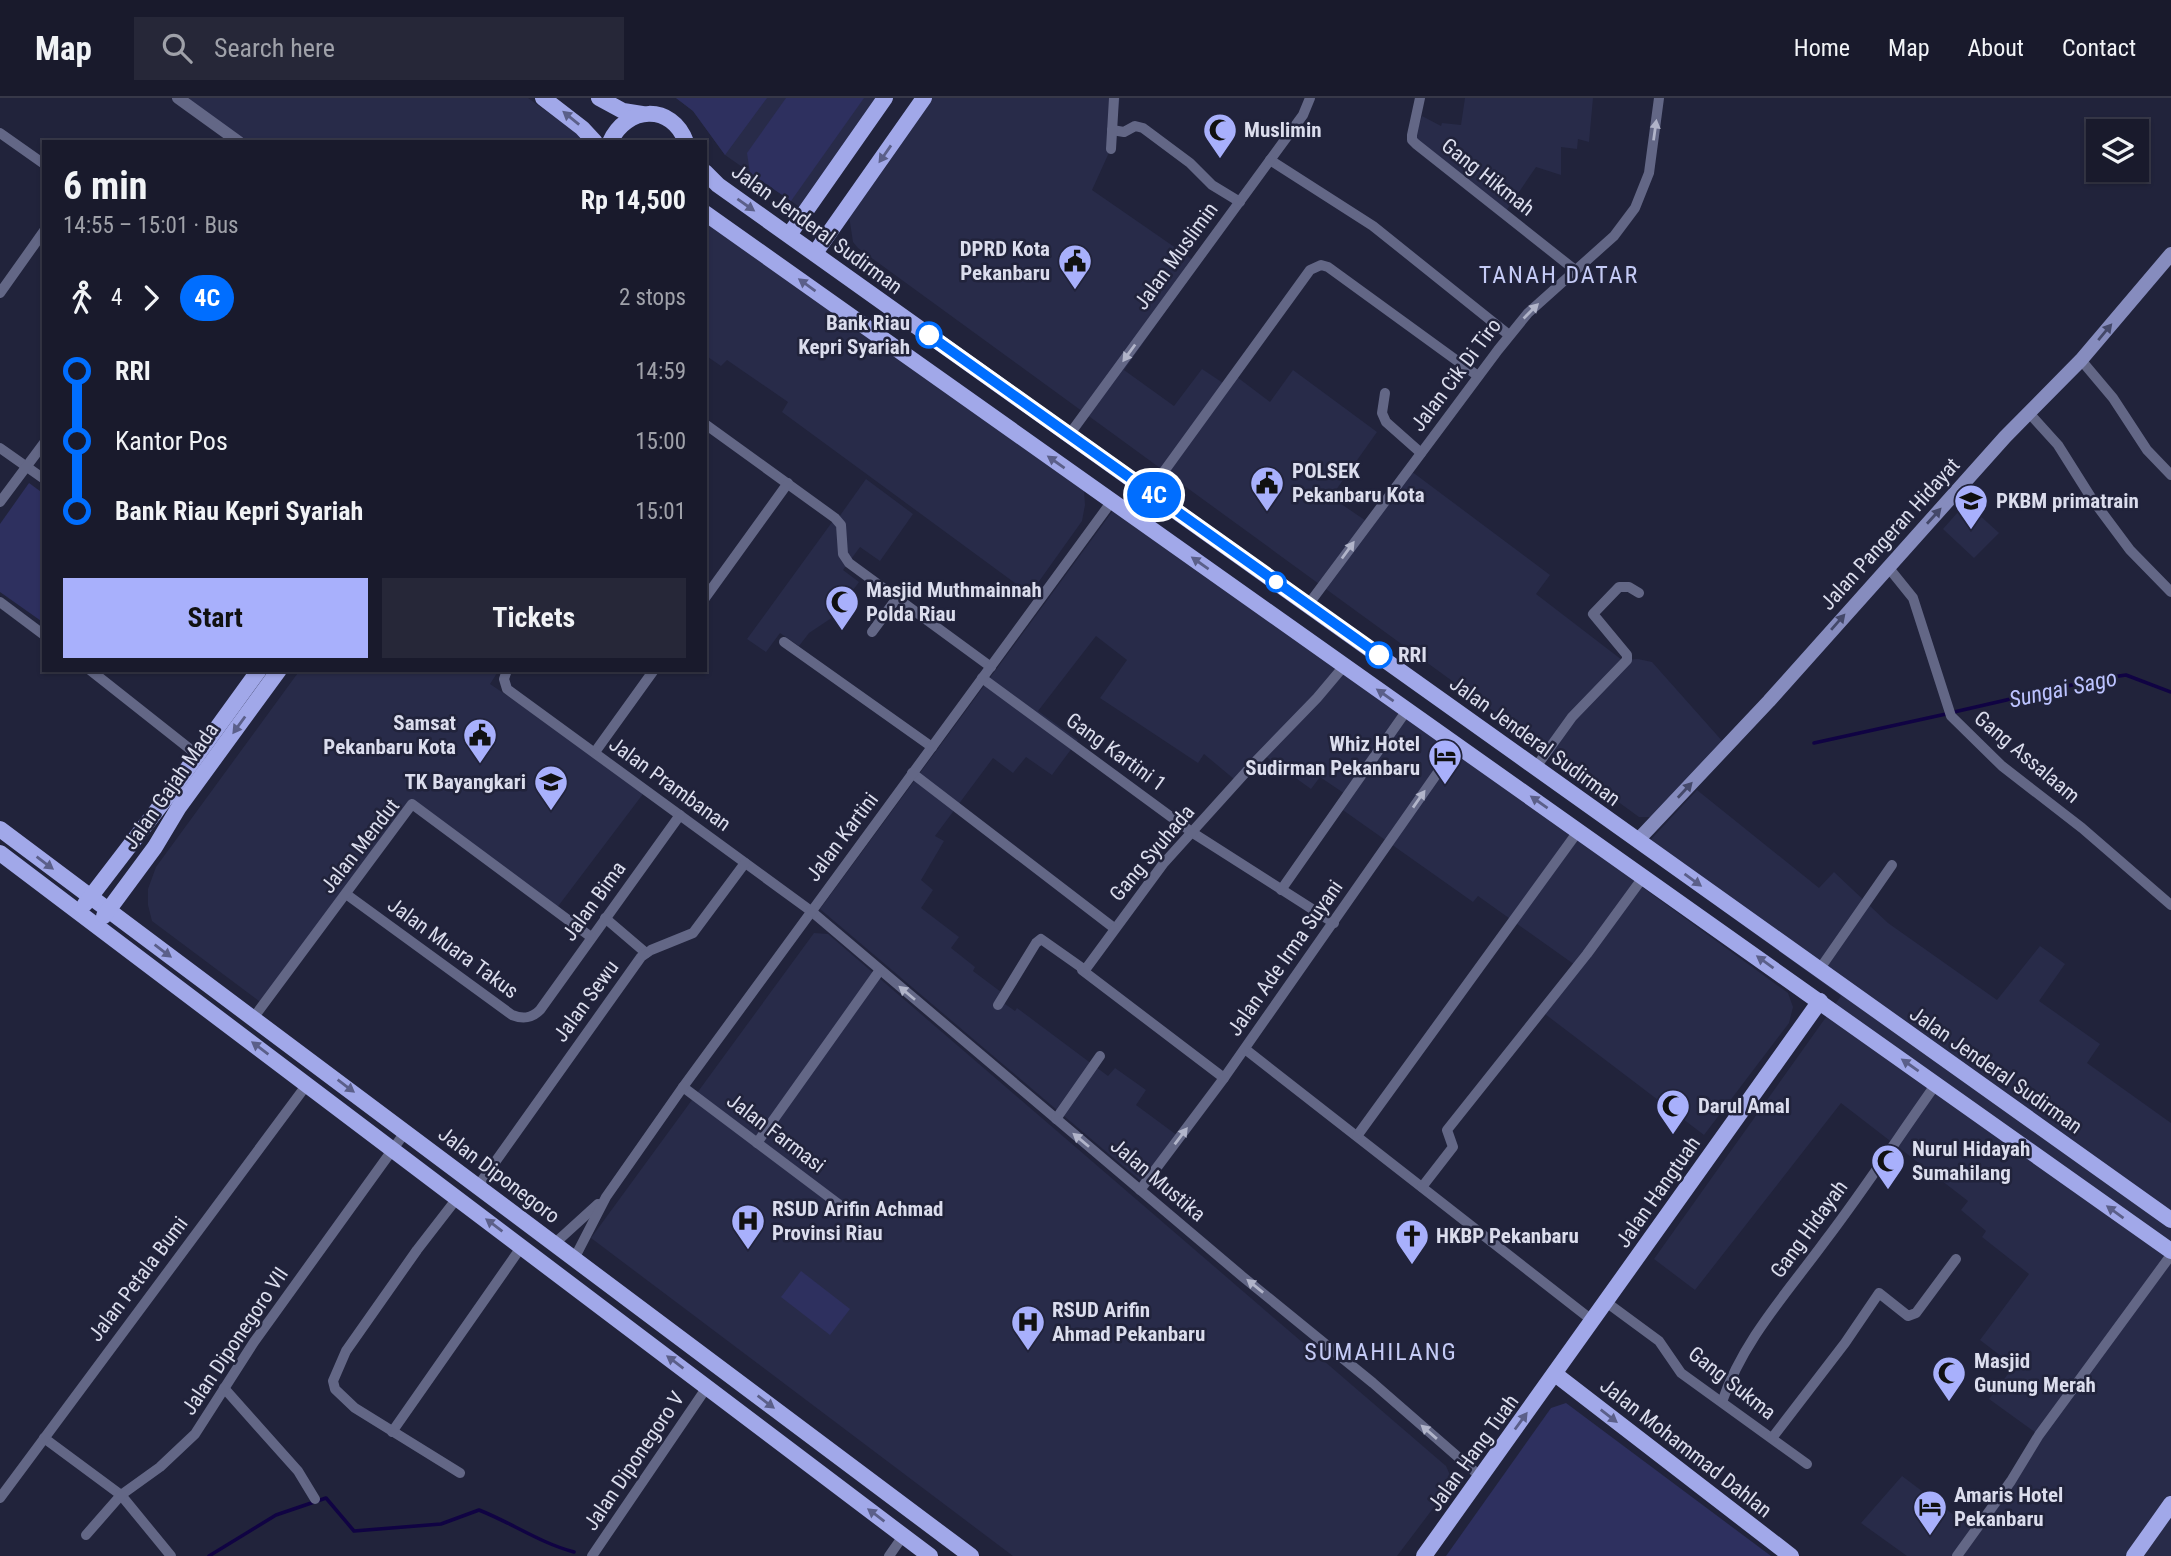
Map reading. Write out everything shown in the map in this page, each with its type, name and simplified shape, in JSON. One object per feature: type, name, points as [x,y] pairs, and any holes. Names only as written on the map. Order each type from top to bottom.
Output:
[{"type":"main road","points":[[543,98],[593,140]]},
{"type":"main road","points":[[599,98],[623,111],[665,117],[673,122],[685,140]]},
{"type":"main road","points":[[789,235],[885,98]]},
{"type":"main road","points":[[815,253],[924,98]]},
{"type":"main road","points":[[611,140],[624,122],[645,114]]},
{"type":"main road","name":"Jalan Jenderal Sudirman","points":[[707,174],[718,185],[2171,1220]]},
{"type":"main road","points":[[812,203],[837,221]]},
{"type":"main road","points":[[707,214],[1644,876],[2171,1253]]},
{"type":"main road","name":"Jalan Pangeran Hidayat","points":[[1638,840],[1769,701],[2005,438],[2081,360],[2171,254]]},
{"type":"main road","points":[[962,396],[980,371]]},
{"type":"main road","name":"Jalan Gajah Mada","points":[[97,926],[258,672]]},
{"type":"main road","name":"Jalan Gajah Mada","points":[[79,912],[277,672]]},
{"type":"main road","points":[[1482,762],[1497,739]]},
{"type":"main road","name":"Jalan Diponegoro","points":[[0,829],[971,1556]]},
{"type":"main road","name":"Jalan Diponegoro","points":[[0,853],[308,1083],[930,1556]]},
{"type":"main road","name":"Jalan Hangtuah","points":[[1555,1374],[1820,1001]]},
{"type":"main road","name":"Jalan Hang Tuah","points":[[1424,1556],[1555,1374]]},
{"type":"main road","name":"Jalan Mohammad Dahlan","points":[[1555,1374],[1791,1556]]},
{"type":"main road","points":[[2134,1556],[2171,1504]]},
{"type":"street","points":[[178,98],[236,140]]},
{"type":"street","points":[[1111,149],[1114,98]]},
{"type":"street","name":"Jalan Muslimin","points":[[1069,435],[1303,115],[1310,98]]},
{"type":"street","name":"Gang Hikmah","points":[[1420,98],[1412,140],[1575,270]]},
{"type":"street","name":"Jalan Cik Di Tiro","points":[[1308,605],[1509,335],[1528,313],[1614,236],[1635,208],[1649,173],[1659,98]]},
{"type":"street","points":[[1112,130],[1124,132],[1135,127],[1143,128],[1190,163],[1212,186],[1240,202]]},
{"type":"street","points":[[0,133],[42,163]]},
{"type":"street","points":[[1270,160],[1373,226],[1509,335]]},
{"type":"street","points":[[0,293],[42,234]]},
{"type":"street","points":[[1149,492],[1310,270],[1321,265],[1328,267],[1478,376]]},
{"type":"street","points":[[2081,360],[2113,398],[2147,450],[2171,475]]},
{"type":"street","points":[[1385,394],[1382,413],[1386,422],[1421,453]]},
{"type":"street","points":[[2030,414],[2058,445],[2092,499],[2130,550],[2171,592]]},
{"type":"street","points":[[707,425],[841,525],[845,559],[991,667]]},
{"type":"street","points":[[0,502],[42,446]]},
{"type":"street","points":[[0,448],[42,478]]},
{"type":"street","points":[[707,595],[788,483]]},
{"type":"street","name":"Jalan Kartini","points":[[574,1259],[606,1197],[683,1087],[1112,501]]},
{"type":"street","name":"Gang Assalaam","points":[[1888,567],[1913,598],[1951,716],[2001,766],[2082,828],[2171,905]]},
{"type":"street","points":[[1536,767],[1572,718],[1627,660],[1627,655],[1593,614],[1619,587],[1629,587],[1639,593]]},
{"type":"street","points":[[872,632],[897,598]]},
{"type":"street","points":[[0,602],[42,634]]},
{"type":"street","points":[[784,642],[932,747]]},
{"type":"street","name":"Gang Syuhada","points":[[1082,970],[1087,968],[1163,864],[1344,666]]},
{"type":"street","points":[[93,672],[204,760]]},
{"type":"street","name":"Jalan Prambanan","points":[[506,672],[504,679],[507,689],[811,911]]},
{"type":"street","points":[[595,752],[653,672]]},
{"type":"street","name":"Gang Kartini 1","points":[[982,678],[1193,833],[1334,923]]},
{"type":"street","points":[[1281,890],[1407,710]]},
{"type":"street","name":"Jalan Ade Irma Suyani","points":[[1140,1190],[1245,1049],[1457,745]]},
{"type":"street","points":[[912,773],[1114,928]]},
{"type":"street","name":"Jalan Mendut","points":[[254,1017],[412,804],[591,937]]},
{"type":"street","name":"Jalan Bima","points":[[540,1010],[680,815]]},
{"type":"street","points":[[1357,1136],[1578,830]]},
{"type":"street","name":"Jalan Sewu","points":[[478,1186],[646,953],[693,933],[745,863]]},
{"type":"street","points":[[1819,970],[1892,866]]},
{"type":"street","points":[[1422,1187],[1453,1147],[1447,1130],[1587,954],[1644,876]]},
{"type":"street","name":"Jalan Muara Takus","points":[[346,894],[512,1015],[530,1017],[540,1010]]},
{"type":"street","name":"Jalan Mustika","points":[[811,911],[1373,1383],[1481,1477]]},
{"type":"street","points":[[605,918],[646,953]]},
{"type":"street","points":[[998,1005],[1041,939],[1224,1078]]},
{"type":"street","points":[[757,1143],[880,970]]},
{"type":"street","points":[[1245,1049],[1593,1321]]},
{"type":"street","points":[[1056,1119],[1100,1056]]},
{"type":"street","name":"Jalan Petala Bumi","points":[[0,1498],[308,1083]]},
{"type":"street","name":"Gang Hidayah","points":[[1722,1402],[1735,1368],[1750,1341],[1827,1239],[1936,1084]]},
{"type":"street","name":"Jalan Farmasi","points":[[683,1087],[845,1209]]},
{"type":"street","name":"Jalan Diponegoro VII","points":[[86,1535],[121,1495],[160,1467],[195,1434],[254,1342],[406,1131]]},
{"type":"street","points":[[458,1197],[417,1250],[346,1352],[332,1381],[342,1398],[460,1473]]},
{"type":"street","name":"Jalan Kartini","points":[[554,1244],[606,1197]]},
{"type":"street","points":[[392,1432],[522,1246]]},
{"type":"street","points":[[1957,1556],[2011,1481],[2039,1435],[2171,1253]]},
{"type":"street","points":[[1772,1438],[1845,1343],[1878,1293],[1908,1316],[1916,1312],[1956,1259]]},
{"type":"street","name":"Gang Sukma","points":[[1606,1302],[1663,1345],[1681,1373],[1807,1464]]},
{"type":"street","name":"Jalan Diponegoro V","points":[[592,1556],[707,1387]]},
{"type":"street","points":[[224,1388],[298,1471],[315,1499]]},
{"type":"street","points":[[44,1438],[121,1495],[171,1556]]},
{"type":"street","points":[[888,1556],[904,1536]]},
{"type":"shaded area","points":[[180,98],[528,98],[574,131],[581,140],[237,140]]},
{"type":"shaded area","points":[[676,98],[878,98],[801,208],[725,155],[693,111]]},
{"type":"shaded area","points":[[676,98],[767,98],[725,155],[693,111]]},
{"type":"shaded area","points":[[786,98],[864,98],[791,201],[750,173],[747,153]]},
{"type":"shaded area","points":[[930,98],[1120,98],[1112,146],[1092,190],[1199,264],[1124,370],[1174,406],[1202,369],[1229,387],[1237,377],[1270,402],[1293,370],[1377,432],[1331,497],[1372,525],[1411,471],[1550,575],[1536,594],[1622,660],[1652,662],[1724,743],[1652,817],[1639,817],[858,248],[853,242],[849,216]]},
{"type":"shaded area","points":[[1465,98],[1593,98],[1589,142],[1578,139],[1577,149],[1561,147],[1561,175],[1536,167],[1506,211],[1414,140],[1422,116],[1441,126],[1442,123],[1461,125]]},
{"type":"shaded area","points":[[707,216],[1084,490],[1082,521],[1030,594],[782,412],[788,402],[727,360],[721,366],[707,356]]},
{"type":"shaded area","points":[[866,479],[913,514],[880,561],[860,547],[843,570],[859,582],[833,617],[809,633],[799,646],[780,633],[766,652],[747,639]]},
{"type":"shaded area","points":[[29,483],[42,493],[42,622],[0,592],[0,524]]},
{"type":"shaded area","name":"PKBM primatrain","points":[[1966,503],[1999,533],[1974,558],[1943,529]]},
{"type":"shaded area","points":[[1117,505],[1638,880],[1575,965],[1478,896],[1473,902],[1340,808],[1348,796],[1320,777],[1311,789],[1261,753],[1234,779],[1204,754],[1198,763],[1100,698],[1127,660],[1096,636],[1038,711],[1078,740],[1052,775],[1026,757],[1013,773],[993,758],[935,836],[944,841],[921,880],[933,890],[921,908],[959,937],[951,948],[975,967],[973,971],[1005,995],[1005,1004],[1015,1011],[1017,1008],[1108,1076],[1115,1068],[1146,1090],[1136,1105],[1178,1136],[1143,1183],[820,909]]},
{"type":"shaded area","points":[[299,672],[498,672],[490,684],[646,790],[556,909],[411,801],[263,1004],[152,921],[148,889],[156,867]]},
{"type":"shaded area","points":[[1697,790],[1819,888],[1834,872],[1888,923],[1997,1000],[2040,946],[2065,964],[2039,1001],[2100,1044],[2087,1063],[2171,1123],[2171,1556],[1907,1556],[1861,1523],[1902,1476],[1975,1531],[2039,1435],[1989,1399],[2014,1366],[1980,1340],[2029,1274],[1982,1237],[1986,1231],[1961,1210],[1968,1201],[1841,1103],[1695,1290],[1654,1259],[1841,996],[1640,851]]},
{"type":"shaded area","points":[[1642,887],[1788,993],[1793,1007],[1789,1023],[1704,1135],[1545,1014]]},
{"type":"shaded area","name":"RSUD Arifin Ahmad Pekanbaru","points":[[814,933],[828,934],[1446,1466],[1453,1482],[1397,1556],[1013,1556],[591,1238]]},
{"type":"shaded area","points":[[801,1271],[850,1309],[830,1335],[781,1297]]},
{"type":"shaded area","points":[[1566,1403],[1771,1556],[1446,1556],[1551,1408]]},
{"type":"waterway","name":"Sungai Sago","points":[[1954,712],[2126,675],[2171,692]]},
{"type":"waterway","name":"Sungai Sago","points":[[1814,743],[1946,714]]},
{"type":"waterway","points":[[209,1556],[276,1515],[326,1498],[354,1531],[441,1524],[479,1510],[574,1552]]},
{"type":"bus line","name":"4C","points":[[929,335],[1379,655]]},
{"type":"place","name":"Muslimin","points":[[1220,160]]},
{"type":"place","name":"DPRD Kota Pekanbaru","points":[[1075,291]]},
{"type":"place","name":"Bank Riau Kepri Syariah","points":[[929,335]]},
{"type":"place","name":"POLSEK Pekanbaru Kota","points":[[1267,513]]},
{"type":"place","name":"PKBM primatrain","points":[[1971,531]]},
{"type":"place","name":"Masjid Muthmainnah Polda Riau","points":[[842,632]]},
{"type":"place","name":"RRI","points":[[1379,655]]},
{"type":"place","name":"Samsat Pekanbaru Kota","points":[[480,765]]},
{"type":"place","name":"Whiz Hotel Sudirman Pekanbaru","points":[[1445,786]]},
{"type":"place","name":"TK Bayangkari","points":[[551,812]]},
{"type":"place","name":"Darul Amal","points":[[1673,1136]]},
{"type":"place","name":"Nurul Hidayah Sumahilang","points":[[1888,1191]]},
{"type":"place","name":"RSUD Arifin Achmad Provinsi Riau","points":[[748,1251]]},
{"type":"place","name":"HKBP Pekanbaru","points":[[1412,1266]]},
{"type":"place","name":"RSUD Arifin Ahmad Pekanbaru","points":[[1028,1352]]},
{"type":"place","name":"Masjid Gunung Merah","points":[[1949,1403]]},
{"type":"place","name":"Amaris Hotel Pekanbaru","points":[[1930,1537]]},
{"type":"district","name":"TANAH DATAR","points":[[1559,275]]},
{"type":"district","name":"SUMAHILANG","points":[[1381,1352]]}]
